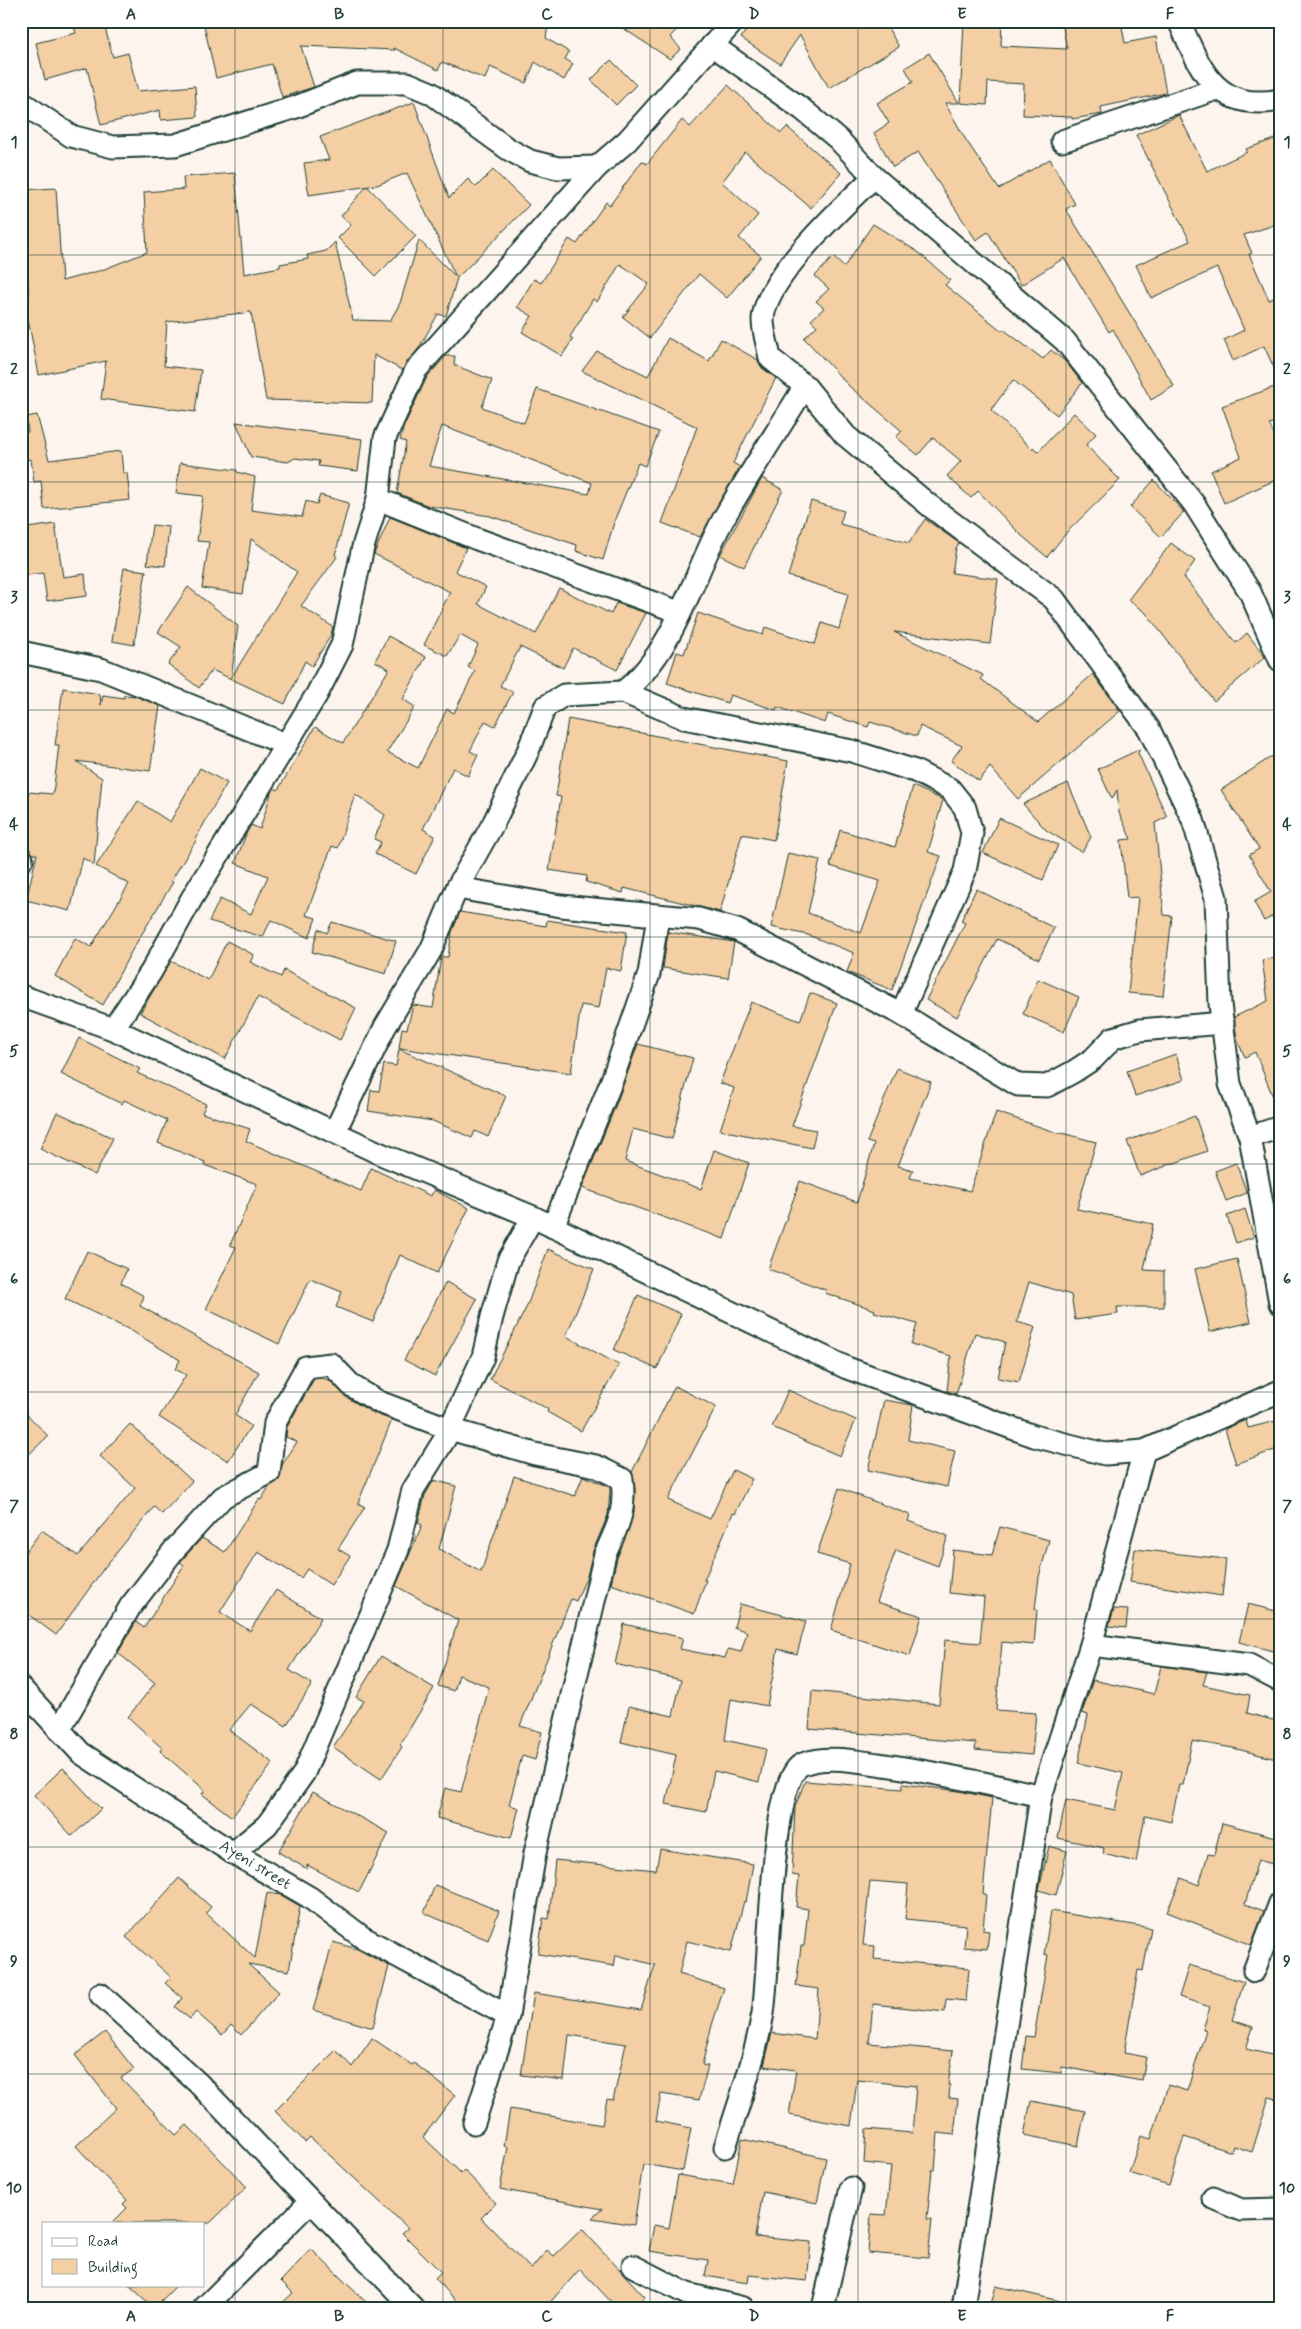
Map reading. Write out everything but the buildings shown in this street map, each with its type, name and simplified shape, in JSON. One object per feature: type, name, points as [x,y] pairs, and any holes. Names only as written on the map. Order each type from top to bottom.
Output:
[{"type":"street","points":[[113,1029],[151,972],[192,898],[231,837],[284,744],[317,694],[342,645],[363,547],[378,498],[385,438],[416,370],[597,167],[627,141],[734,21]]},
{"type":"street","points":[[1179,21],[1198,63],[1217,89],[1236,99],[1264,103],[1280,100]]},
{"type":"street","points":[[712,45],[802,109],[838,139],[874,177],[1065,341],[1194,504],[1250,592],[1280,660]]},
{"type":"street","points":[[21,102],[71,136],[113,147],[175,144],[296,107],[357,83],[407,83],[431,93],[508,148],[530,161],[558,168],[597,167]]},
{"type":"street","points":[[1062,142],[1217,89]]},
{"type":"street","points":[[874,177],[805,247],[771,292],[763,320],[770,358],[805,386],[845,435],[930,506],[1054,599],[1149,729],[1193,820],[1216,898],[1223,1023],[1230,1084],[1250,1137],[1280,1302]]},
{"type":"street","points":[[623,692],[639,680],[659,653],[724,517],[805,386]]},
{"type":"street","points":[[378,498],[477,539],[679,612]]},
{"type":"street","points":[[21,652],[101,669],[284,744]]},
{"type":"street","points":[[335,1131],[384,1027],[430,950],[457,888],[494,822],[528,751],[545,707],[564,695],[623,692],[684,718],[852,751],[915,771],[950,789],[965,808],[972,833],[965,871],[901,1014]]},
{"type":"street","points":[[457,888],[561,906],[699,919],[737,930],[901,1014],[1018,1085],[1047,1086],[1074,1072],[1093,1059],[1113,1038],[1140,1030],[1223,1023]]},
{"type":"street","points":[[554,1227],[612,1080],[649,974],[658,916]]},
{"type":"street","points":[[21,996],[113,1029],[381,1154],[533,1217],[847,1368],[1034,1436],[1106,1454],[1144,1451],[1280,1391]]},
{"type":"street","points":[[1250,1137],[1280,1127]]},
{"type":"street","points":[[234,1853],[267,1825],[304,1773],[398,1550],[413,1490],[450,1429],[487,1346],[492,1317],[508,1262],[533,1217]]},
{"type":"street","points":[[59,1730],[130,1607],[174,1550],[223,1497],[269,1473],[275,1423],[306,1367],[331,1364],[352,1386],[379,1402],[450,1429],[535,1454],[596,1466],[622,1479],[625,1501],[620,1521],[604,1554],[553,1772],[535,1853],[508,2016],[474,2123]]},
{"type":"street","points":[[962,2308],[1040,1796],[1091,1645],[1144,1451]]},
{"type":"street","points":[[1091,1645],[1249,1665],[1280,1681]]},
{"type":"street","name":"Ayeni street","points":[[21,1688],[81,1753],[234,1853],[309,1897],[362,1936],[508,2016]]},
{"type":"street","points":[[725,2147],[747,2076],[763,2013],[780,1814],[790,1777],[801,1764],[817,1761],[845,1760],[943,1773],[1040,1796]]},
{"type":"street","points":[[1254,1971],[1280,1903]]},
{"type":"street","points":[[100,1994],[198,2083],[413,2308]]},
{"type":"street","points":[[823,2308],[851,2188]]},
{"type":"street","points":[[1213,2198],[1241,2210],[1280,2209]]},
{"type":"street","points":[[204,2308],[310,2202]]},
{"type":"street","points":[[633,2266],[687,2294],[743,2308]]}]
